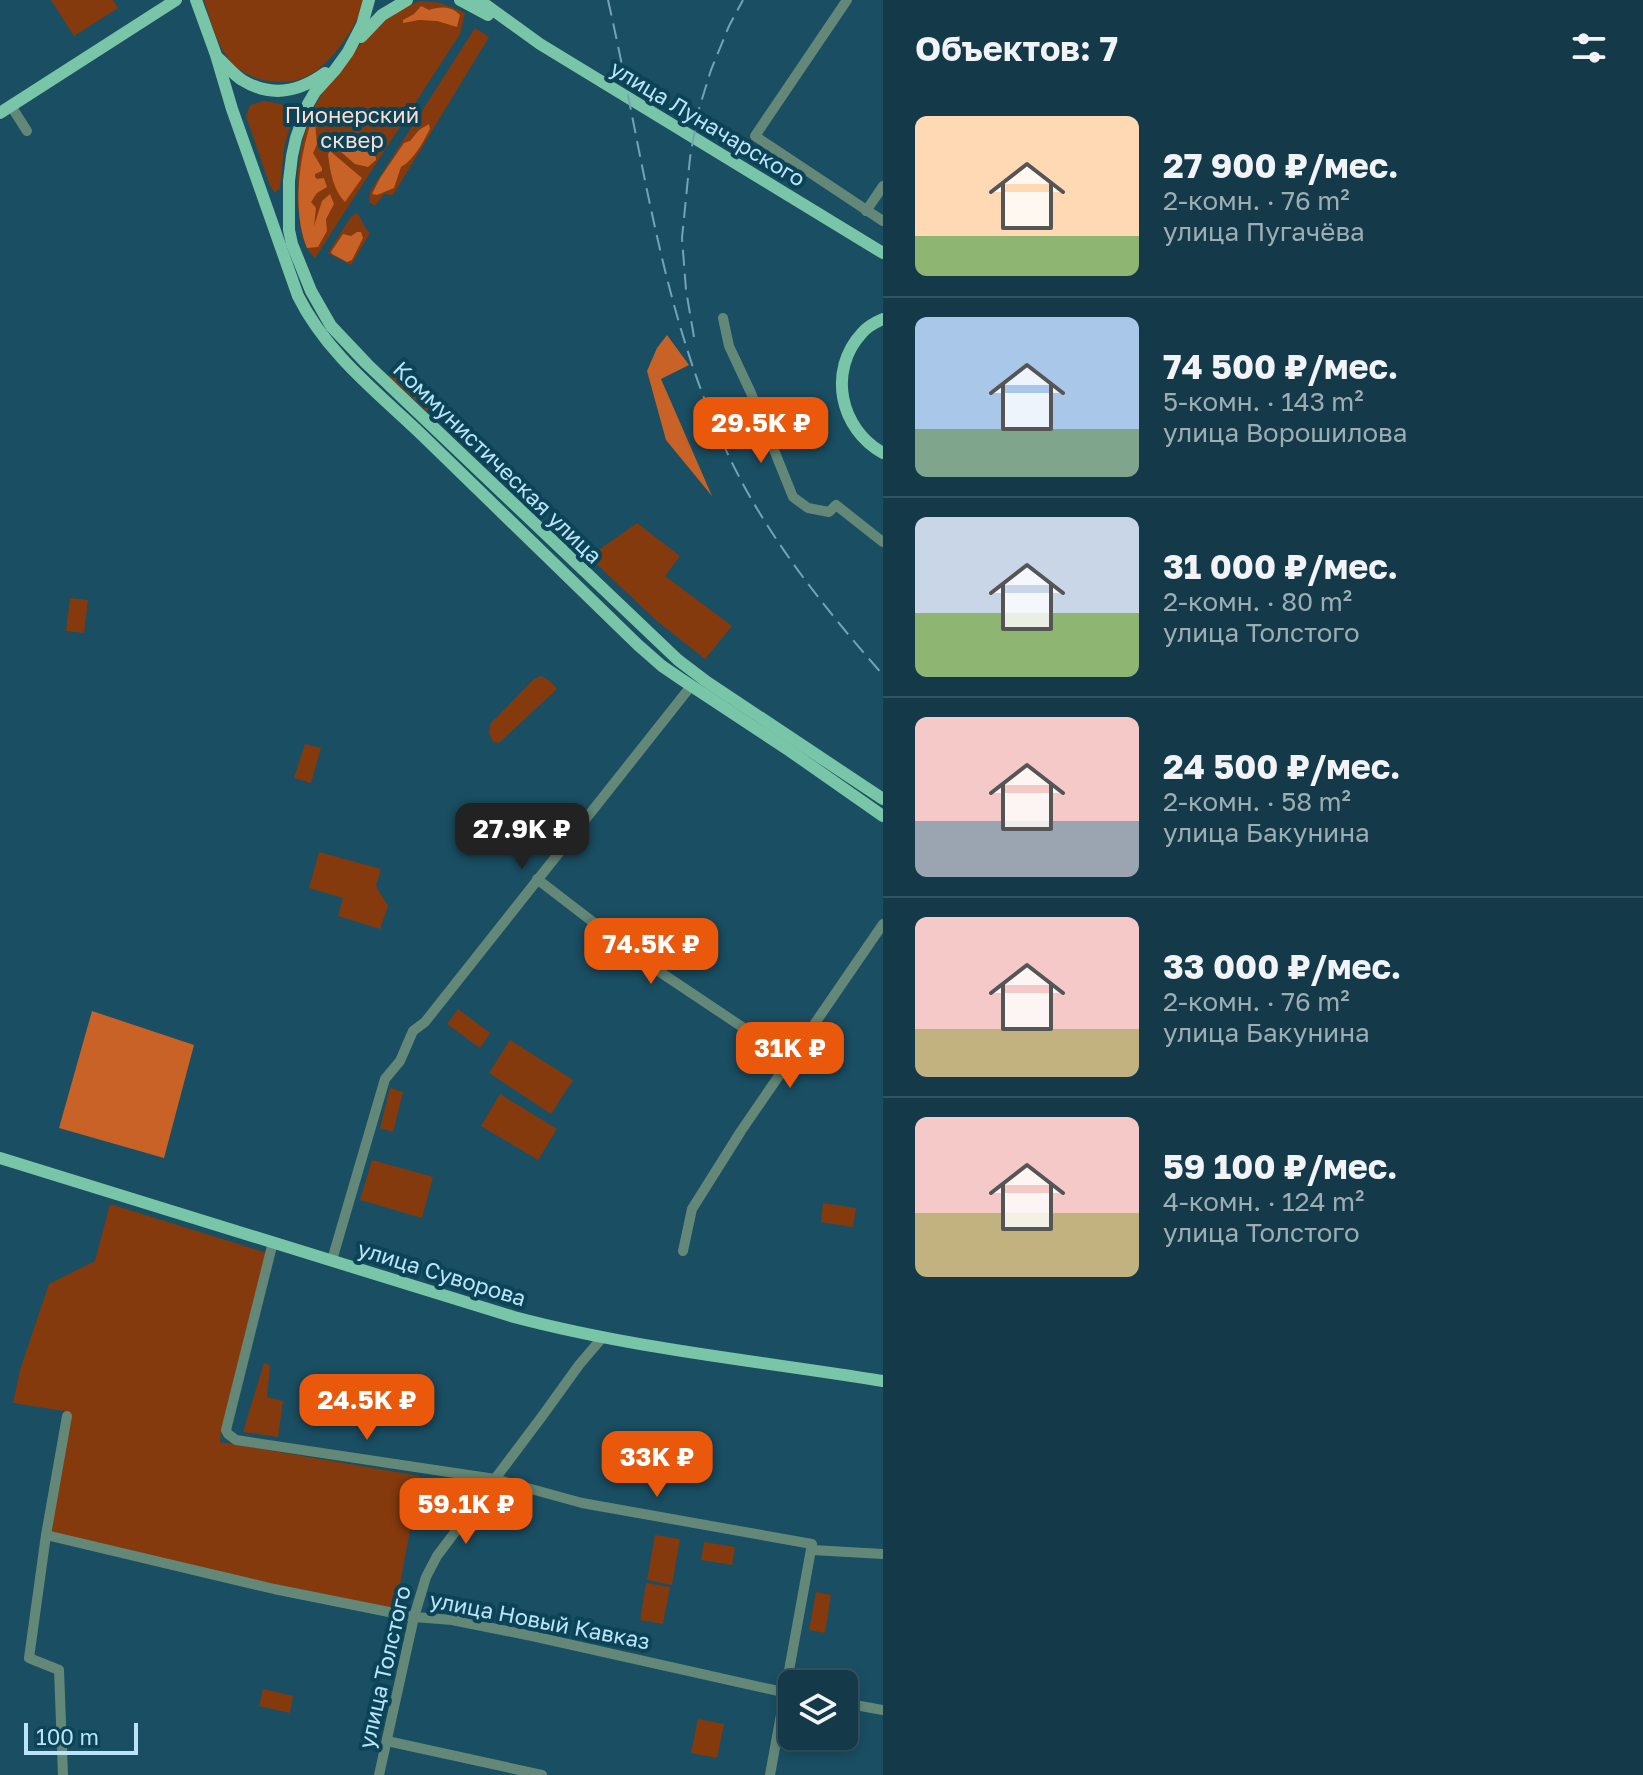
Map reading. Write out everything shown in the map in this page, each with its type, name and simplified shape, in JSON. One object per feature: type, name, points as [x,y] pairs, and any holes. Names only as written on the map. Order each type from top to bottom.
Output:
[{"type":"main road","points":[[6,110],[176,0]]},
{"type":"main road","name":"Коммунистическая улица","points":[[196,0],[293,285],[310,320],[339,356],[662,666],[695,681],[883,799]]},
{"type":"main road","points":[[348,52],[362,25],[369,0]]},
{"type":"main road","points":[[216,55],[243,81],[292,91],[314,81],[348,52],[382,15],[407,0]]},
{"type":"main road","name":"улица Луначарского","points":[[469,1],[883,253]]},
{"type":"main road","name":"Коммунистическая улица","points":[[348,52],[308,104],[296,138],[289,181],[292,244],[331,326],[367,364],[678,660],[695,681],[883,816]]},
{"type":"main road","points":[[883,319],[863,332],[851,349],[844,369],[842,389],[846,414],[854,428],[865,441],[883,453]]},
{"type":"main road","name":"улица Суворова","points":[[0,1158],[514,1317],[602,1338],[883,1381]]},
{"type":"street","points":[[847,0],[755,136],[883,221]]},
{"type":"street","points":[[6,110],[27,131]]},
{"type":"street","points":[[866,211],[883,186]]},
{"type":"street","points":[[723,318],[729,346],[793,497],[808,508],[829,512],[836,505],[883,542]]},
{"type":"street","points":[[332,1260],[385,1079],[400,1061],[413,1031],[425,1022],[695,681]]},
{"type":"street","points":[[537,879],[645,962],[790,1059]]},
{"type":"street","points":[[683,1251],[692,1209],[741,1131],[883,924]]},
{"type":"street","points":[[273,1242],[226,1430],[236,1440],[495,1479],[582,1503],[812,1547],[883,1554]]},
{"type":"street","name":"улица Толстого","points":[[379,1775],[414,1617],[426,1577],[437,1556],[589,1351],[602,1338]]},
{"type":"street","points":[[63,1775],[59,1670],[29,1658],[67,1416]]},
{"type":"street","name":"улица Новый Кавказ","points":[[46,1535],[274,1589],[414,1617],[452,1620],[521,1633],[778,1691]]},
{"type":"street","points":[[792,1670],[812,1547]]},
{"type":"street","points":[[858,1706],[883,1710]]},
{"type":"street","points":[[770,1775],[778,1739]]},
{"type":"street","points":[[387,1741],[542,1775]]},
{"type":"green space","points":[[51,0],[113,0],[118,8],[74,36]]},
{"type":"green space","points":[[204,0],[363,0],[354,26],[322,66],[306,77],[275,82],[259,79],[234,65],[218,40]]},
{"type":"green space","name":"Пионерский сквер","points":[[422,1],[441,3],[465,13],[460,34],[315,258],[303,238],[298,195],[299,158],[311,114],[334,76],[361,43],[392,15]]},
{"type":"green space","points":[[475,28],[489,37],[393,195],[384,194],[375,206],[369,202],[370,192]]},
{"type":"green space","points":[[263,101],[284,106],[293,115],[284,148],[280,188],[275,193],[246,116],[250,105]]},
{"type":"green space","points":[[356,213],[370,233],[351,265],[328,253]]},
{"type":"green space","points":[[396,368],[435,405],[428,412],[388,376]]},
{"type":"green space","points":[[637,523],[680,556],[665,576],[732,626],[705,659],[657,621],[589,557]]},
{"type":"green space","points":[[70,598],[88,600],[84,633],[66,631]]},
{"type":"green space","points":[[541,676],[557,689],[499,743],[492,741],[489,732],[491,723],[534,679]]},
{"type":"green space","points":[[305,744],[321,748],[311,783],[294,778]]},
{"type":"green space","points":[[319,852],[381,869],[376,886],[388,906],[380,929],[338,916],[343,898],[309,888]]},
{"type":"green space","points":[[458,1009],[490,1033],[480,1048],[447,1024]]},
{"type":"green space","points":[[510,1040],[573,1080],[551,1114],[489,1073]]},
{"type":"green space","points":[[390,1088],[403,1092],[393,1132],[380,1128]]},
{"type":"green space","points":[[500,1094],[557,1129],[538,1160],[481,1126]]},
{"type":"green space","points":[[372,1160],[433,1177],[422,1218],[360,1200]]},
{"type":"green space","points":[[823,1203],[856,1208],[853,1227],[821,1222]]},
{"type":"green space","points":[[110,1204],[267,1253],[220,1442],[420,1476],[396,1606],[392,1610],[274,1588],[51,1534],[70,1412],[13,1403],[20,1370],[49,1284],[95,1261]]},
{"type":"green space","points":[[264,1363],[270,1365],[267,1397],[283,1401],[278,1437],[243,1432]]},
{"type":"green space","points":[[655,1535],[680,1539],[672,1585],[647,1580]]},
{"type":"green space","points":[[704,1542],[735,1547],[732,1565],[701,1560]]},
{"type":"green space","points":[[646,1583],[670,1587],[663,1624],[640,1620]]},
{"type":"green space","points":[[816,1592],[831,1595],[825,1633],[809,1630]]},
{"type":"green space","points":[[263,1689],[293,1696],[290,1713],[259,1706]]},
{"type":"green space","points":[[698,1719],[724,1724],[717,1758],[691,1753]]},
{"type":"shaded area","points":[[421,6],[429,10],[450,8],[460,15],[457,27],[437,21],[403,23]]},
{"type":"shaded area","points":[[317,111],[323,114],[315,122],[317,144],[313,153],[322,171],[315,177],[324,178],[327,187],[317,193],[311,202],[316,208],[314,226],[322,201],[330,194],[334,204],[326,219],[327,231],[318,247],[307,248],[299,216],[299,180],[305,145]]},
{"type":"shaded area","points":[[429,124],[430,129],[418,150],[401,167],[394,188],[372,194],[404,143]]},
{"type":"shaded area","points":[[350,143],[376,157],[376,160],[368,167],[355,164],[334,146]]},
{"type":"shaded area","points":[[330,151],[362,178],[345,202],[333,180]]},
{"type":"shaded area","points":[[361,232],[363,238],[352,260],[347,262],[332,254],[343,234],[351,236]]},
{"type":"shaded area","points":[[667,335],[689,365],[661,379],[712,496],[666,440],[647,371],[657,348]]},
{"type":"shaded area","points":[[92,1011],[194,1045],[164,1158],[59,1128]]},
{"type":"railway","points":[[608,0],[647,190],[677,316],[696,377],[720,437],[749,495],[779,543],[829,611],[883,675]]},
{"type":"railway","points":[[694,337],[682,238],[690,158],[698,112],[711,70],[743,0]]}]
